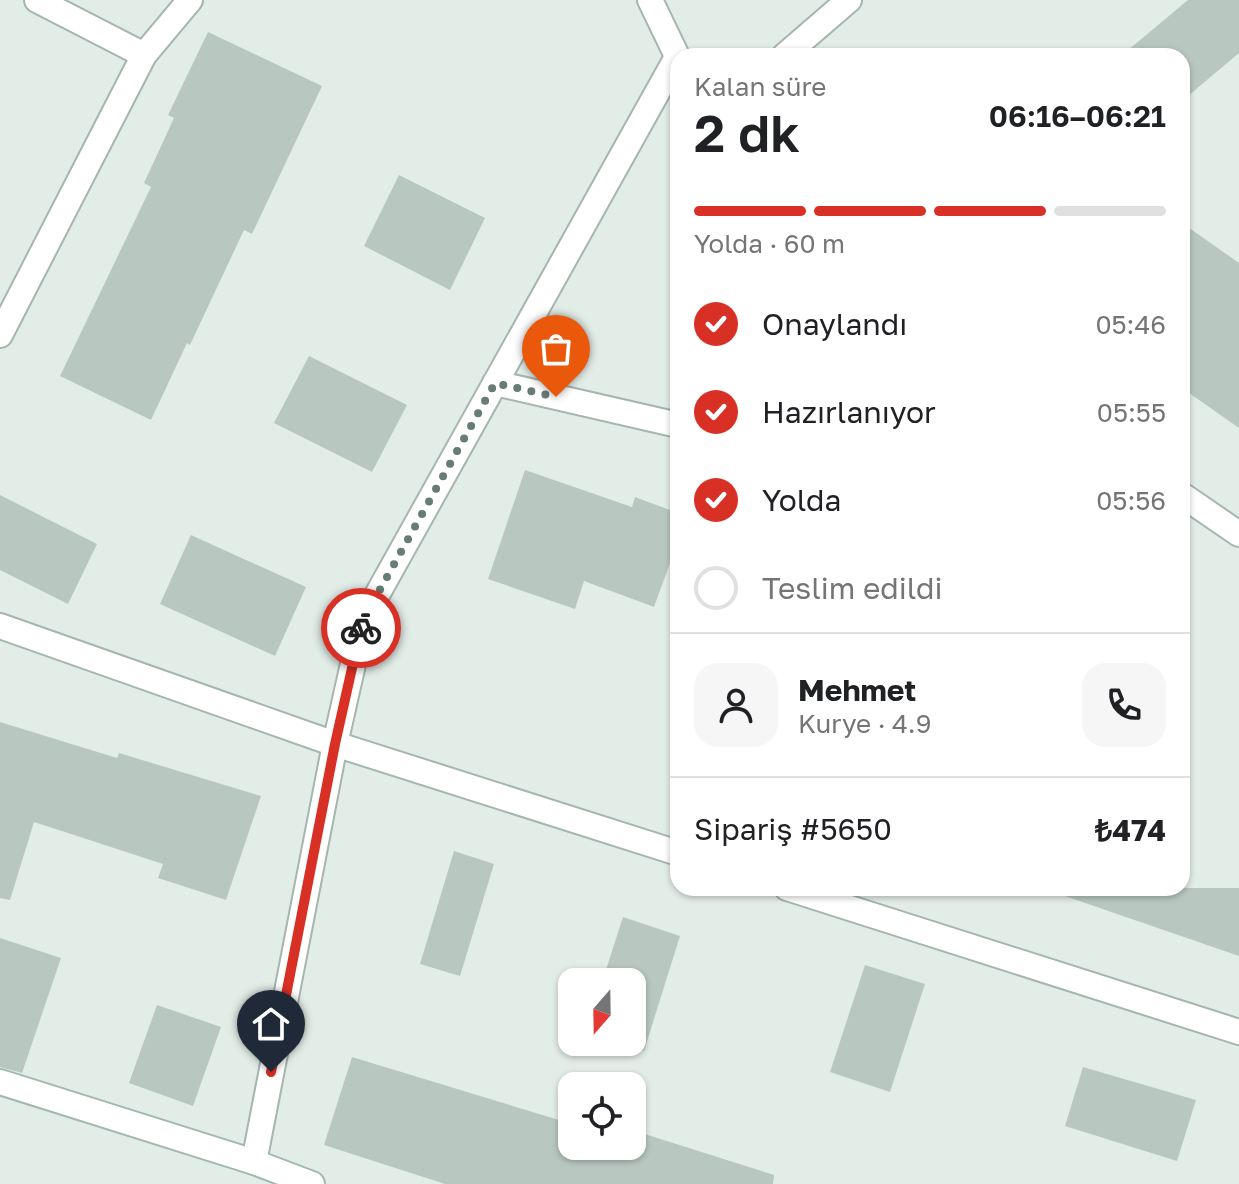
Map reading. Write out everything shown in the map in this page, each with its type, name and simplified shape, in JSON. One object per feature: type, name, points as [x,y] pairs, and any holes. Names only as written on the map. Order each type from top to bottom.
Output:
[{"type":"street","points":[[37,0],[144,55]]},
{"type":"street","points":[[0,335],[144,55],[190,0]]},
{"type":"street","points":[[650,0],[674,48]]},
{"type":"street","points":[[793,48],[849,0]]},
{"type":"street","points":[[254,1162],[335,744],[363,620],[670,71]]},
{"type":"street","points":[[495,383],[670,423]]},
{"type":"street","points":[[1190,500],[1239,534]]},
{"type":"street","points":[[0,626],[335,744],[670,850]]},
{"type":"street","points":[[812,896],[1239,1032]]},
{"type":"street","points":[[0,1082],[254,1162],[312,1184]]},
{"type":"building","points":[[1188,0],[1239,0],[1239,53],[1190,94],[1190,48],[1131,48]]},
{"type":"building","points":[[208,32],[322,86],[252,234],[244,230],[151,420],[60,376],[151,187],[144,183],[174,118],[168,115]]},
{"type":"building","points":[[399,175],[485,218],[450,290],[364,246]]},
{"type":"building","points":[[1190,229],[1239,263],[1239,428],[1190,394]]},
{"type":"building","points":[[309,356],[407,405],[372,472],[274,423]]},
{"type":"building","points":[[525,470],[632,507],[635,497],[670,510],[670,563],[654,607],[584,581],[575,609],[488,579]]},
{"type":"building","points":[[0,495],[97,544],[68,604],[0,570]]},
{"type":"building","points":[[191,535],[306,587],[275,656],[160,604]]},
{"type":"building","points":[[0,722],[117,758],[119,753],[261,796],[226,900],[158,878],[163,864],[34,822],[10,900],[0,898]]},
{"type":"building","points":[[454,851],[494,864],[460,976],[420,964]]},
{"type":"building","points":[[1190,888],[1239,888],[1239,956],[1065,896],[1190,896]]},
{"type":"building","points":[[623,917],[680,936],[646,1045],[646,968],[607,968]]},
{"type":"building","points":[[0,938],[61,958],[22,1073],[0,1067]]},
{"type":"building","points":[[865,965],[925,984],[890,1092],[830,1072]]},
{"type":"building","points":[[157,1005],[221,1027],[193,1106],[129,1083]]},
{"type":"building","points":[[352,1057],[558,1120],[558,1160],[646,1160],[646,1134],[774,1175],[773,1184],[445,1184],[324,1145]]},
{"type":"building","points":[[1083,1067],[1196,1100],[1177,1161],[1065,1126]]},
{"type":"way so far","points":[[361,628],[495,383],[556,397]]},
{"type":"route","points":[[271,1072],[335,744],[361,628]]}]
